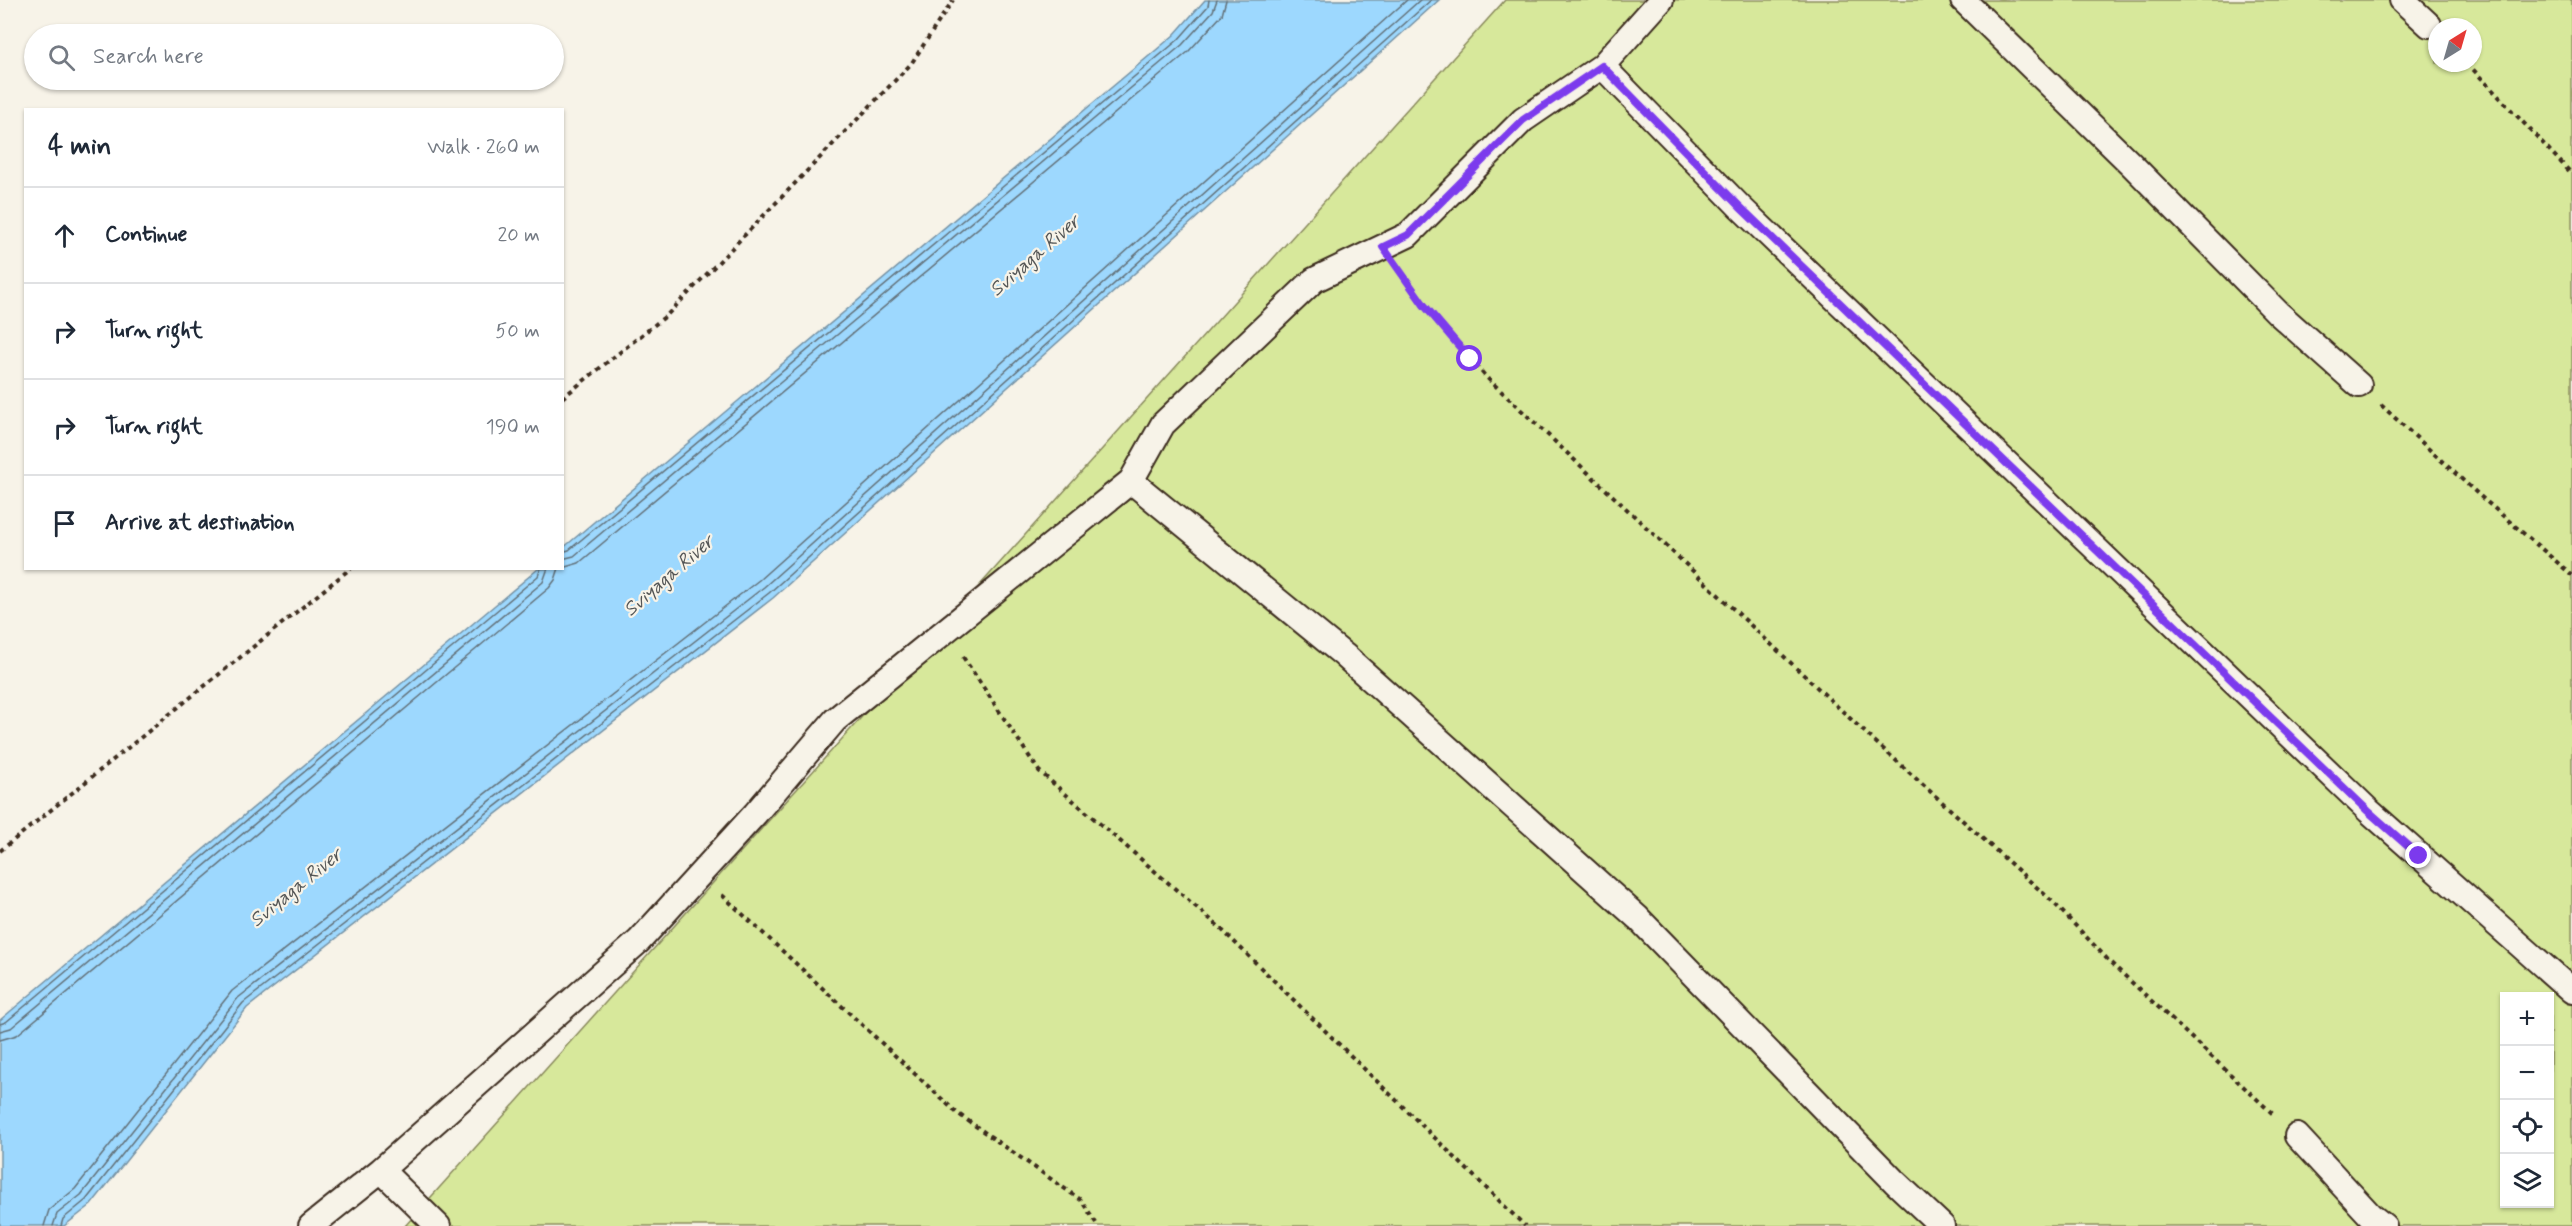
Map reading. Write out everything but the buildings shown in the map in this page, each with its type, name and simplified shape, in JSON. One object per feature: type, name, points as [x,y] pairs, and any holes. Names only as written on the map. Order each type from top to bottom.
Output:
[{"type":"lane","points":[[311,1226],[381,1170],[639,941],[700,875],[835,720],[1131,481],[1163,424],[1314,280],[1408,235],[1523,120],[1602,66],[1661,0]]},
{"type":"lane","points":[[1963,0],[2124,156],[2278,313],[2359,385]]},
{"type":"lane","points":[[2402,0],[2428,24]]},
{"type":"lane","points":[[1602,66],[1740,207],[2368,811],[2572,991]]},
{"type":"lane","points":[[1131,481],[1344,655],[1638,918],[1895,1182],[1942,1226]]},
{"type":"lane","points":[[2297,1136],[2370,1215],[2384,1226]]},
{"type":"lane","points":[[381,1170],[438,1226]]},
{"type":"path","points":[[564,397],[667,315],[911,64],[953,0]]},
{"type":"path","points":[[2476,72],[2572,174]]},
{"type":"path","points":[[1383,247],[1424,305],[1486,377],[1871,738],[2053,902],[2111,963],[2297,1136]]},
{"type":"path","points":[[2359,385],[2480,496],[2572,575]]},
{"type":"path","points":[[0,851],[349,570]]},
{"type":"path","points":[[945,631],[1039,771],[1216,925],[1526,1226]]},
{"type":"path","points":[[700,875],[957,1113],[1081,1200],[1098,1226]]},
{"type":"green space","points":[[1505,0],[2572,0],[2572,1226],[405,1226]]},
{"type":"water","name":"Sviyaga River","points":[[1205,0],[1439,0],[773,598],[247,1008],[91,1205],[64,1226],[0,1226],[0,1020],[537,570],[564,570],[564,547],[1174,35]]},
{"type":"route","points":[[1470,359],[1424,305],[1383,247],[1408,235],[1523,120],[1602,66],[1740,207],[2368,811],[2419,856]]}]
